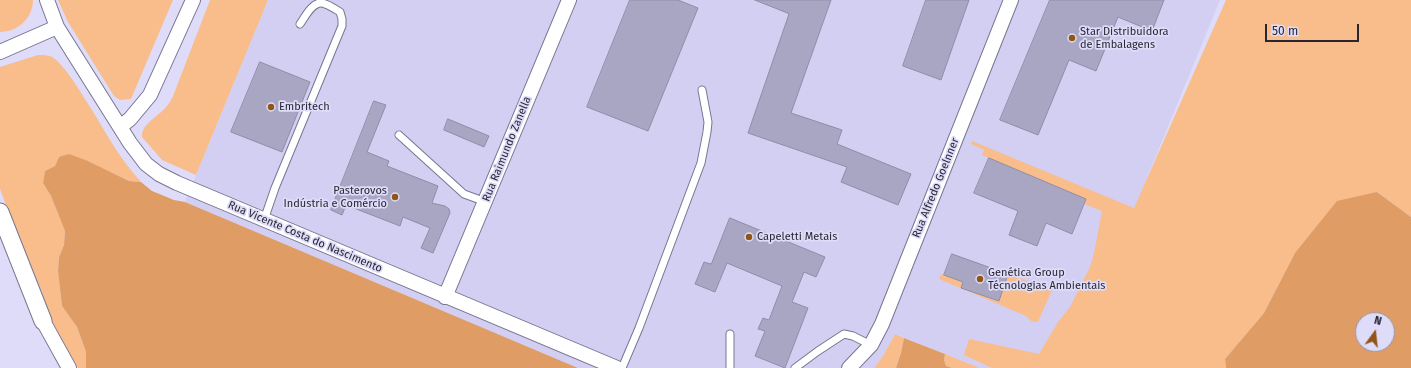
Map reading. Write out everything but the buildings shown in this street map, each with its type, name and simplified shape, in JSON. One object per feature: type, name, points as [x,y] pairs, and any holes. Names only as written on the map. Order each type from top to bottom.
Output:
[{"type":"street","name":"Rua Vicente Costa do Nascimento","points":[[47,0],[56,28],[130,143],[146,164],[159,174],[177,184],[617,368]]},
{"type":"street","points":[[120,127],[130,119],[150,95],[193,0]]},
{"type":"street","name":"Rua Raimundo Zanella","points":[[446,297],[569,0]]},
{"type":"street","name":"Rua Alfredo Goelnner","points":[[849,368],[871,345],[882,324],[1011,0]]},
{"type":"street","points":[[0,52],[56,28]]},
{"type":"street","points":[[0,212],[42,321],[69,368]]},
{"type":"lane","points":[[264,220],[342,26],[342,19],[340,12],[323,3],[312,7],[300,24]]},
{"type":"lane","points":[[622,368],[701,163],[708,122],[702,90]]},
{"type":"lane","points":[[399,135],[464,194],[486,202]]},
{"type":"lane","points":[[730,334],[730,368]]},
{"type":"lane","points":[[795,368],[844,334],[853,336],[871,345]]},
{"type":"shaded area","points":[[0,0],[33,0],[30,13],[23,23],[13,30],[0,32]]},
{"type":"shaded area","points":[[58,0],[173,0],[131,99],[120,100],[114,96],[68,22]]},
{"type":"shaded area","points":[[210,0],[268,0],[196,175],[162,160],[142,137],[142,132],[147,124],[170,102]]},
{"type":"shaded area","points":[[268,0],[1220,0],[1069,368],[980,368],[895,334],[883,356],[874,368],[578,368],[185,202]]},
{"type":"shaded area","points":[[1226,0],[1411,0],[1411,217],[1377,192],[1295,253],[1264,313],[1225,359],[1226,368],[992,368],[964,355],[969,339],[1039,354],[1058,322],[1070,307],[1090,267],[1102,211],[1084,204],[1086,199],[982,155],[984,150],[971,144],[972,141],[1134,208]]},
{"type":"shaded area","points":[[38,55],[52,57],[61,64],[121,156],[141,182],[129,181],[88,161],[59,157],[55,166],[45,171],[43,183],[51,196],[65,231],[64,245],[59,257],[58,271],[62,306],[77,327],[86,352],[86,368],[78,368],[59,340],[49,316],[42,292],[14,227],[0,189],[0,67]]},
{"type":"shaded area","points":[[69,154],[88,161],[129,181],[141,182],[152,191],[174,200],[185,202],[578,368],[86,368],[86,352],[77,327],[62,306],[58,271],[59,257],[64,245],[65,231],[51,196],[43,183],[45,171],[55,166],[59,157]]},
{"type":"shaded area","points":[[1377,192],[1411,217],[1411,368],[1226,368],[1225,359],[1264,313],[1295,253],[1337,201]]},
{"type":"shaded area","points":[[941,274],[963,282],[962,288],[998,301],[1008,274],[1052,290],[1038,322],[1031,321],[1026,316],[939,279]]},
{"type":"shaded area","points":[[895,334],[904,338],[896,368],[874,368],[883,356]]},
{"type":"shaded area","points":[[904,338],[945,354],[944,360],[946,366],[952,368],[896,368]]},
{"type":"shaded area","points":[[945,354],[980,368],[952,368],[946,366],[944,360]]},
{"type":"place","name":"Star Distribuidora de Embalagens","points":[[1072,38]]},
{"type":"place","name":"Embritech","points":[[271,107]]},
{"type":"place","name":"Pasterovos Indústria e Comércio","points":[[395,197]]},
{"type":"place","name":"Capeletti Metais","points":[[749,237]]},
{"type":"place","name":"Genética Group Técnologias Ambientais","points":[[980,279]]}]
